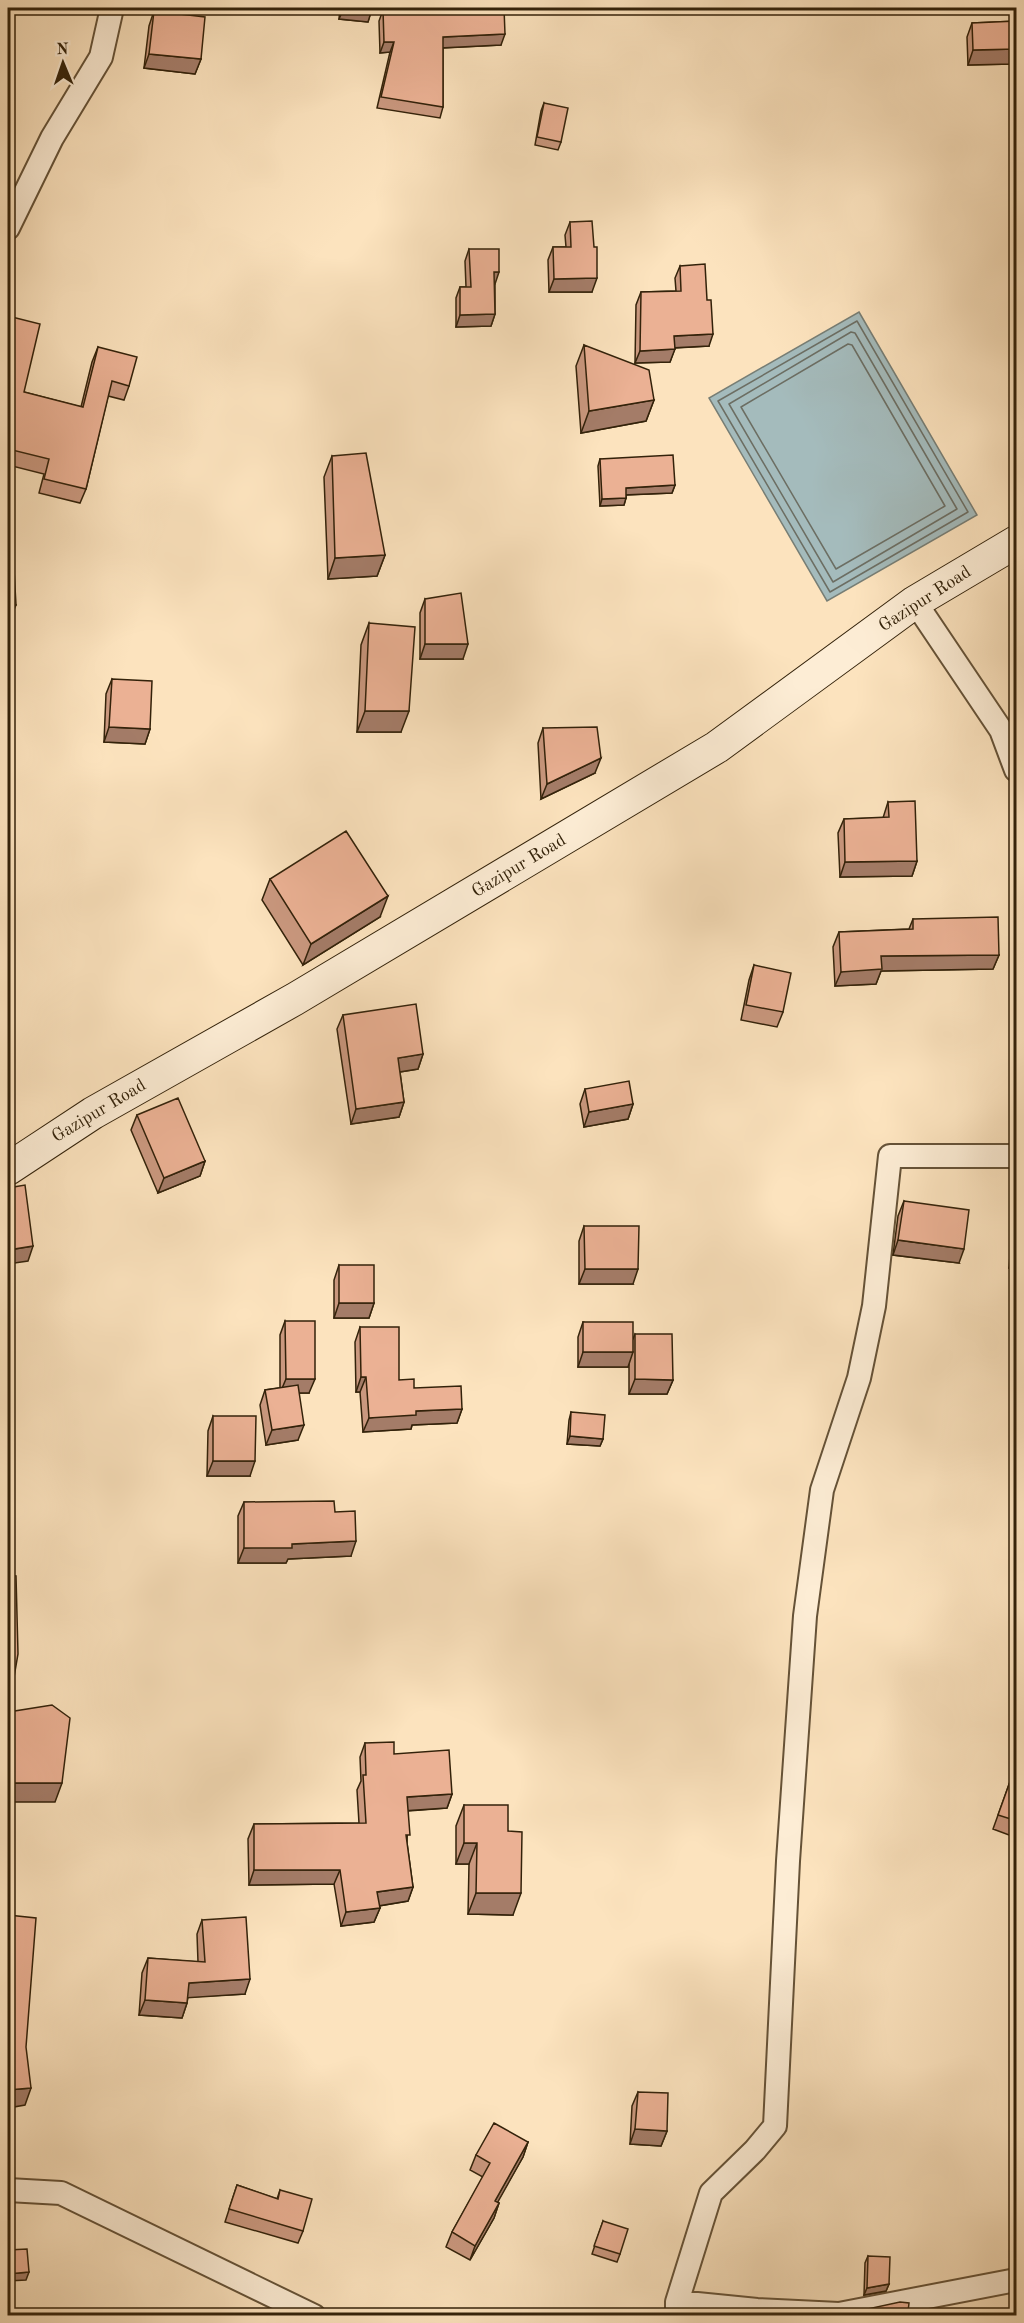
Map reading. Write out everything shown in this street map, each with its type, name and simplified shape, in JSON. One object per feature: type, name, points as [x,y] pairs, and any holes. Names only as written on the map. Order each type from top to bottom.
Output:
[{"type":"street","points":[[8,228],[51,138],[101,57],[112,8]]},
{"type":"street","name":"Gazipur Road","points":[[8,1169],[93,1113],[295,999],[717,747],[915,602],[1017,542]]},
{"type":"street","points":[[915,602],[1001,730],[1017,770]]},
{"type":"street","points":[[1017,1156],[891,1156],[884,1198],[874,1306],[859,1377],[822,1490],[805,1616],[788,1861],[775,2126],[756,2150],[711,2193],[677,2309],[839,2314],[1017,2280]]},
{"type":"street","points":[[8,2190],[62,2193],[314,2316]]},
{"type":"water","points":[[859,312],[977,515],[827,601],[709,398]]},
{"type":"building","points":[[504,8],[505,34],[443,37],[443,107],[381,97],[394,42],[384,42],[383,10]]},
{"type":"building","points":[[154,11],[205,17],[201,59],[149,54]]},
{"type":"building","points":[[1017,21],[1017,49],[973,50],[972,23]]},
{"type":"building","points":[[544,103],[568,108],[561,142],[537,137]]},
{"type":"building","points":[[592,221],[594,247],[597,247],[597,278],[554,279],[553,247],[571,247],[570,222]]},
{"type":"building","points":[[469,249],[499,249],[499,272],[494,272],[495,314],[460,315],[460,287],[471,287]]},
{"type":"building","points":[[705,264],[707,300],[711,300],[713,334],[674,336],[675,349],[640,351],[641,292],[681,291],[680,266]]},
{"type":"building","points":[[8,316],[40,324],[24,392],[83,407],[98,347],[137,357],[129,386],[112,381],[86,489],[44,479],[49,459],[8,449]]},
{"type":"building","points":[[584,345],[649,370],[654,400],[589,411]]},
{"type":"building","points":[[366,453],[385,555],[335,558],[332,456]]},
{"type":"building","points":[[673,455],[675,485],[626,488],[626,498],[602,499],[600,459]]},
{"type":"building","points":[[8,569],[14,569],[16,605],[8,605]]},
{"type":"building","points":[[461,593],[468,644],[425,644],[425,599]]},
{"type":"building","points":[[369,623],[415,627],[409,711],[365,711]]},
{"type":"building","points":[[112,679],[152,681],[150,729],[109,727]]},
{"type":"building","points":[[597,727],[601,758],[547,784],[543,728]]},
{"type":"building","points":[[915,801],[917,861],[845,862],[844,819],[889,817],[888,802]]},
{"type":"building","points":[[346,831],[388,896],[311,944],[270,879]]},
{"type":"building","points":[[998,917],[999,955],[881,956],[882,969],[841,972],[839,932],[913,929],[913,919]]},
{"type":"building","points":[[754,965],[791,973],[783,1012],[746,1005]]},
{"type":"building","points":[[416,1004],[423,1054],[398,1058],[404,1102],[356,1109],[343,1015]]},
{"type":"building","points":[[629,1081],[633,1104],[589,1112],[585,1089]]},
{"type":"building","points":[[178,1098],[205,1161],[164,1178],[137,1115]]},
{"type":"building","points":[[25,1185],[33,1246],[8,1250],[8,1188]]},
{"type":"building","points":[[904,1201],[969,1210],[964,1249],[898,1240]]},
{"type":"building","points":[[584,1226],[639,1226],[638,1269],[585,1269]]},
{"type":"building","points":[[1017,1230],[1017,1253],[1015,1253]]},
{"type":"building","points":[[339,1265],[374,1265],[374,1303],[339,1303]]},
{"type":"building","points":[[285,1321],[315,1321],[315,1379],[286,1379]]},
{"type":"building","points":[[583,1322],[633,1322],[633,1352],[583,1352]]},
{"type":"building","points":[[360,1327],[399,1327],[399,1380],[414,1379],[414,1388],[461,1386],[462,1409],[416,1411],[416,1415],[369,1418],[366,1377],[361,1377]]},
{"type":"building","points":[[635,1334],[672,1334],[673,1380],[635,1379]]},
{"type":"building","points":[[298,1385],[304,1425],[272,1430],[265,1390]]},
{"type":"building","points":[[571,1412],[605,1415],[603,1439],[570,1436]]},
{"type":"building","points":[[213,1416],[256,1416],[255,1461],[213,1461]]},
{"type":"building","points":[[334,1501],[335,1512],[355,1511],[356,1541],[292,1544],[292,1548],[244,1548],[244,1502]]},
{"type":"building","points":[[8,1575],[16,1576],[18,1654],[8,1712]]},
{"type":"building","points":[[52,1705],[70,1718],[62,1783],[8,1783],[8,1712]]},
{"type":"building","points":[[394,1742],[394,1754],[449,1750],[452,1794],[407,1797],[410,1835],[406,1835],[413,1887],[377,1892],[380,1908],[346,1912],[340,1870],[254,1870],[254,1824],[366,1823],[363,1775],[366,1775],[365,1743]]},
{"type":"building","points":[[1012,1776],[1017,1778],[1017,1821],[998,1815]]},
{"type":"building","points":[[464,1805],[508,1805],[508,1831],[522,1832],[521,1893],[476,1893],[477,1843],[464,1843]]},
{"type":"building","points":[[8,1915],[36,1918],[26,2047],[31,2088],[8,2090]]},
{"type":"building","points":[[246,1917],[250,1979],[189,1983],[187,2003],[145,2000],[148,1958],[205,1962],[202,1920]]},
{"type":"building","points":[[638,2092],[668,2093],[667,2131],[635,2129]]},
{"type":"building","points":[[494,2123],[528,2142],[495,2201],[499,2203],[475,2246],[452,2232],[490,2163],[476,2155]]},
{"type":"building","points":[[237,2185],[278,2199],[280,2190],[312,2199],[303,2231],[229,2209]]},
{"type":"building","points":[[603,2221],[628,2229],[620,2254],[594,2246]]},
{"type":"building","points":[[27,2249],[29,2272],[8,2274],[8,2250]]},
{"type":"building","points":[[868,2256],[890,2257],[889,2284],[867,2288]]},
{"type":"building","points":[[900,2302],[909,2303],[908,2312],[939,2309],[940,2316],[858,2316],[858,2311]]}]
